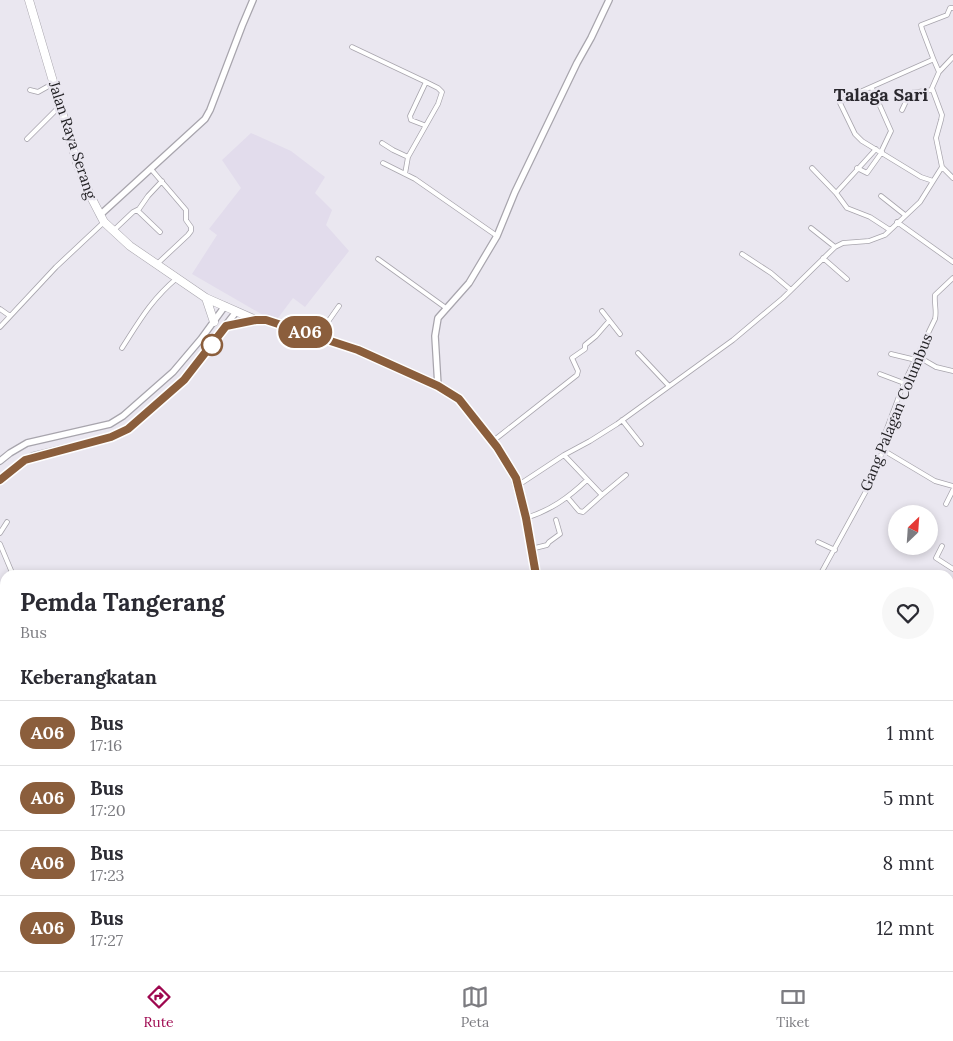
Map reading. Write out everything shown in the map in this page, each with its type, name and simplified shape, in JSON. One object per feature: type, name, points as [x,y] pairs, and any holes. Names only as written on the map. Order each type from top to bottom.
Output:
[{"type":"highway","name":"Jalan Raya Serang","points":[[29,0],[80,172],[102,219],[130,246],[206,298],[256,320],[266,320],[318,336],[379,358],[438,386],[459,399],[493,441],[516,478],[526,518],[535,570]]},
{"type":"highway","points":[[206,298],[214,322]]},
{"type":"highway","points":[[226,326],[256,320]]},
{"type":"main road","points":[[102,219],[151,169],[205,119],[253,0]]},
{"type":"main road","points":[[438,386],[434,336],[438,318],[469,283],[498,236],[515,192],[576,63],[591,38],[609,0]]},
{"type":"main road","points":[[0,462],[10,453],[28,443],[110,424],[123,416],[173,372],[225,306]]},
{"type":"main road","points":[[0,480],[25,460],[111,437],[128,429],[184,380],[236,312]]},
{"type":"main road","points":[[123,416],[128,429]]},
{"type":"street","points":[[939,72],[922,25],[947,15],[952,8]]},
{"type":"street","points":[[352,47],[438,88],[442,92],[438,104],[424,125],[408,157],[405,174]]},
{"type":"street","points":[[953,56],[939,72],[932,90],[942,114],[936,138],[942,167],[953,178]]},
{"type":"street","points":[[933,58],[929,62],[844,99],[840,103],[855,134],[862,141],[906,169],[933,181]]},
{"type":"street","points":[[424,125],[411,120],[410,116],[426,82]]},
{"type":"street","points":[[30,90],[38,92],[54,83]]},
{"type":"street","points":[[857,168],[866,174],[872,168],[891,131],[872,88]]},
{"type":"street","points":[[902,110],[910,92],[932,90]]},
{"type":"street","points":[[28,139],[60,105]]},
{"type":"street","points":[[382,143],[408,157]]},
{"type":"street","points":[[836,193],[862,162],[867,160],[876,149]]},
{"type":"street","points":[[383,163],[405,174],[498,236]]},
{"type":"street","points":[[517,486],[622,420],[733,340],[791,290],[836,247],[843,243],[869,241],[879,238],[890,230],[920,202],[942,167]]},
{"type":"street","points":[[812,168],[836,193],[847,208],[870,217],[890,230]]},
{"type":"street","points":[[151,169],[186,210],[186,220],[192,231],[157,264]]},
{"type":"street","points":[[113,231],[137,210],[162,181]]},
{"type":"street","points":[[881,196],[904,215]]},
{"type":"street","points":[[137,210],[160,232]]},
{"type":"street","points":[[0,327],[102,219]]},
{"type":"street","points":[[897,222],[953,262]]},
{"type":"street","points":[[812,228],[836,247]]},
{"type":"street","points":[[742,254],[771,273],[791,290]]},
{"type":"street","points":[[823,258],[847,278]]},
{"type":"street","points":[[378,259],[446,308]]},
{"type":"street","points":[[122,348],[152,302],[177,278]]},
{"type":"street","name":"Gang Palagan Columbus","points":[[823,570],[871,482],[883,450],[883,439],[904,384],[937,313],[934,303],[935,295],[940,288],[953,278]]},
{"type":"street","points":[[318,336],[339,306]]},
{"type":"street","points":[[0,309],[10,316]]},
{"type":"street","points":[[602,311],[620,334]]},
{"type":"street","points":[[493,441],[577,375],[578,372],[572,358],[584,350],[585,344],[596,336],[609,321]]},
{"type":"street","points":[[638,352],[669,386]]},
{"type":"street","points":[[891,354],[916,358],[936,367],[953,371]]},
{"type":"street","points":[[880,374],[904,384]]},
{"type":"street","points":[[622,420],[641,444]]},
{"type":"street","points":[[883,450],[935,481],[953,488],[946,504]]},
{"type":"street","points":[[564,455],[602,495]]},
{"type":"street","points":[[568,498],[579,511],[583,512],[626,475]]},
{"type":"street","points":[[526,518],[538,514],[568,498],[587,480]]},
{"type":"street","points":[[531,549],[547,545],[560,534],[556,520]]},
{"type":"street","points":[[0,533],[7,522]]},
{"type":"street","points":[[818,542],[835,550]]},
{"type":"street","points":[[0,544],[1,552],[10,570]]},
{"type":"street","points":[[942,546],[936,558],[953,569]]},
{"type":"shaded area","points":[[251,133],[291,151],[325,177],[315,193],[332,210],[326,225],[349,251],[305,307],[293,298],[275,322],[192,274],[217,235],[209,229],[241,188],[222,160]]},
{"type":"bus line","name":"A06","points":[[0,480],[15,467],[33,456],[111,437],[128,429],[184,380],[226,326],[266,320],[358,350],[438,386],[459,399],[473,414],[497,447],[516,478],[526,518],[535,570]]},
{"type":"district","name":"Talaga Sari","points":[[881,94]]}]
